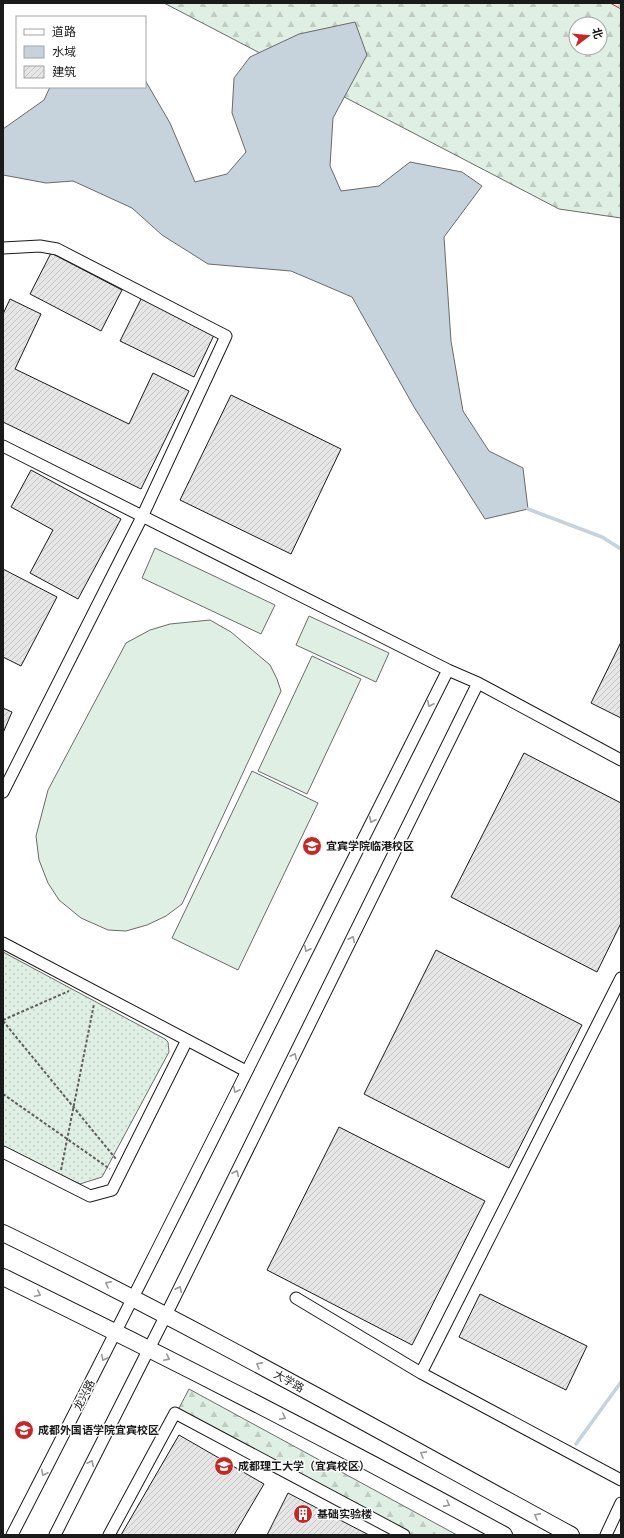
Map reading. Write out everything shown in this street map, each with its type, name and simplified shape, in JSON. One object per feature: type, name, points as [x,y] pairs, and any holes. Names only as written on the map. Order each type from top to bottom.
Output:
[{"type":"main road","name":"大学路","points":[[3,1233],[166,1315],[571,1535]]},
{"type":"main road","points":[[3,1277],[149,1349],[366,1460],[504,1535]]},
{"type":"street","points":[[3,248],[40,246],[57,248],[226,336],[142,517],[3,792]]},
{"type":"street","points":[[3,446],[448,670],[478,683],[621,760]]},
{"type":"street","name":"龙兴路","points":[[12,1535],[117,1333],[246,1071],[448,670]]},
{"type":"street","points":[[55,1535],[166,1315],[478,683]]},
{"type":"street","points":[[3,943],[246,1071]]},
{"type":"street","points":[[421,1372],[621,978]]},
{"type":"street","points":[[3,1152],[90,1196],[112,1190],[187,1040]]},
{"type":"street","points":[[296,1298],[421,1372],[621,1480]]},
{"type":"street","points":[[110,1535],[175,1413],[404,1535]]},
{"type":"street","points":[[606,1535],[621,1503]]},
{"type":"path","points":[[83,985],[3,1020],[74,1108],[121,1171]]},
{"type":"path","points":[[59,1180],[96,993]]},
{"type":"path","points":[[3,1094],[68,1140],[121,1171]]},
{"type":"green space","points":[[164,3],[621,3],[621,218],[559,209]]},
{"type":"green space","points":[[155,548],[275,605],[261,634],[142,578]]},
{"type":"green space","points":[[309,616],[389,653],[376,682],[296,645]]},
{"type":"green space","points":[[210,620],[231,632],[270,665],[281,691],[182,904],[166,916],[147,925],[126,931],[108,930],[81,918],[59,900],[48,883],[39,860],[36,836],[48,790],[126,643],[150,630],[170,624]]},
{"type":"green space","points":[[312,656],[361,679],[307,794],[258,771]]},
{"type":"green space","points":[[252,771],[318,803],[238,970],[172,938]]},
{"type":"green space","points":[[3,952],[168,1042],[169,1052],[102,1177],[80,1184],[3,1148]]},
{"type":"green space","points":[[189,1389],[457,1535],[411,1535],[178,1410]]},
{"type":"water","points":[[355,22],[367,55],[333,118],[330,166],[341,191],[379,186],[410,162],[462,172],[482,186],[444,237],[451,341],[463,411],[489,451],[523,468],[528,509],[485,519],[414,407],[352,297],[291,271],[208,264],[162,235],[132,208],[73,181],[46,183],[3,175],[3,129],[44,100],[50,88],[146,88],[146,82],[170,123],[195,182],[227,174],[246,152],[232,113],[234,78],[250,57],[299,34]]},
{"type":"building","points":[[51,253],[122,290],[101,331],[30,294]]},
{"type":"building","points":[[142,297],[215,333],[194,377],[120,341]]},
{"type":"building","points":[[10,299],[41,314],[15,369],[129,424],[153,373],[189,391],[141,489],[3,422],[3,314]]},
{"type":"building","points":[[231,395],[341,449],[291,554],[180,500]]},
{"type":"building","points":[[31,470],[121,519],[78,599],[30,573],[53,530],[11,507]]},
{"type":"building","points":[[3,569],[57,597],[21,666],[3,657]]},
{"type":"building","points":[[621,642],[621,718],[591,703]]},
{"type":"building","points":[[3,708],[12,712],[3,733]]},
{"type":"building","points":[[524,753],[621,803],[621,923],[597,972],[451,897]]},
{"type":"building","points":[[436,950],[582,1025],[509,1168],[364,1094]]},
{"type":"building","points":[[339,1127],[485,1201],[412,1345],[267,1270]]},
{"type":"building","points":[[480,1294],[587,1346],[566,1390],[459,1337]]},
{"type":"building","points":[[179,1435],[264,1484],[234,1535],[121,1535]]},
{"type":"building","name":"基础实验楼","points":[[288,1493],[369,1535],[267,1535]]},
{"type":"waterway","points":[[528,509],[602,537],[621,549]]},
{"type":"waterway","points":[[576,1444],[621,1382]]},
{"type":"power","points":[[610,3],[621,9]]},
{"type":"place","name":"宜宾学院临港校区","points":[[312,846]]},
{"type":"place","name":"成都外国语学院宜宾校区","points":[[24,1430]]},
{"type":"place","name":"成都理工大学（宜宾校区）","points":[[224,1466]]},
{"type":"place","name":"基础实验楼","points":[[303,1514]]}]
